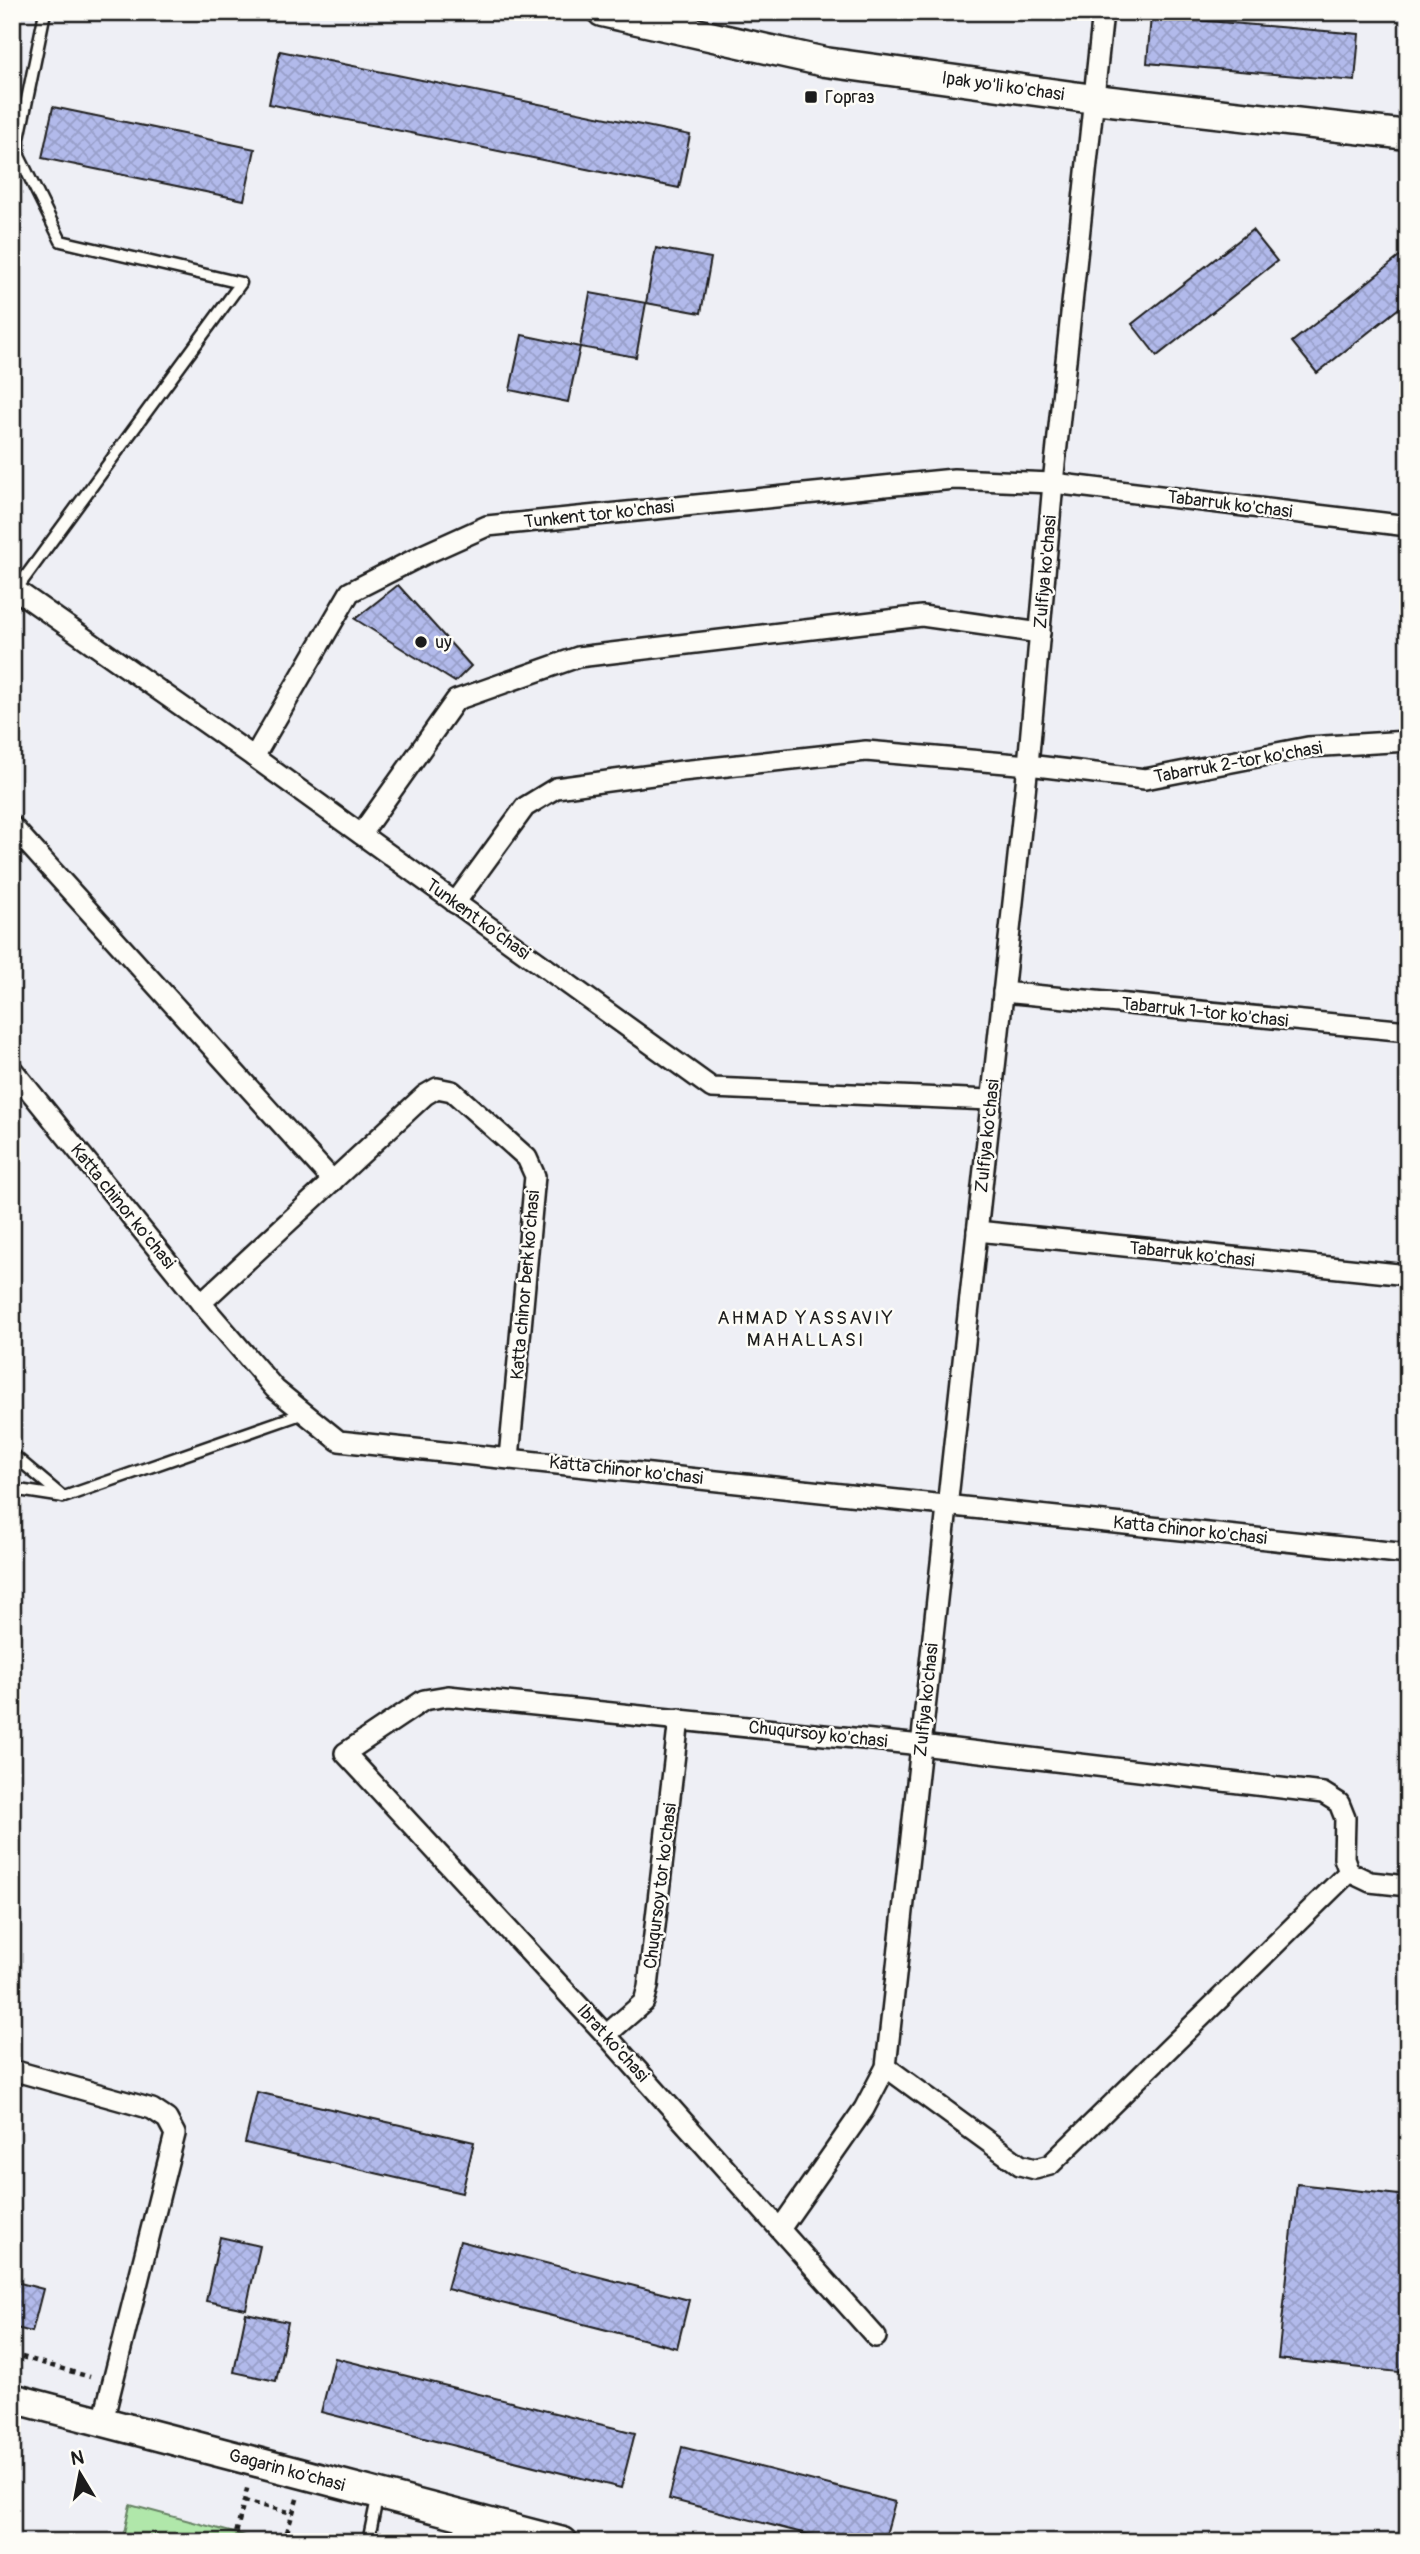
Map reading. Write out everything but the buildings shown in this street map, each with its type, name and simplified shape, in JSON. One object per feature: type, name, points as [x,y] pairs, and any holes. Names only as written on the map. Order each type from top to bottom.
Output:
[{"type":"main road","name":"Ipak yo'li ko'chasi","points":[[601,12],[825,62],[1094,99],[1408,135]]},
{"type":"main road","name":"Gagarin ko'chasi","points":[[12,2398],[378,2493],[460,2529],[563,2542]]},
{"type":"street","name":"Zulfiya ko'chasi","points":[[780,2229],[864,2109],[886,2067],[1028,765],[1053,483],[1103,12]]},
{"type":"street","name":"Tunkent tor ko'chasi","points":[[254,757],[350,592],[487,526],[954,479],[1053,483]]},
{"type":"street","name":"Tabarruk ko'chasi","points":[[1053,483],[1408,526]]},
{"type":"street","name":"Tunkent ko'chasi","points":[[14,592],[254,757],[712,1088],[990,1100]]},
{"type":"street","points":[[361,834],[456,700],[578,657],[922,616],[1040,633]]},
{"type":"street","name":"Tabarruk 2-tor ko'chasi","points":[[455,903],[525,807],[556,788],[866,751],[1028,765],[1145,779],[1308,747],[1408,741]]},
{"type":"street","points":[[12,826],[333,1181]]},
{"type":"street","name":"Tabarruk 1-tor ko'chasi","points":[[1003,992],[1408,1031]]},
{"type":"street","name":"Katta chinor ko'chasi","points":[[12,1069],[201,1303],[275,1389],[339,1441],[1408,1554]]},
{"type":"street","name":"Katta chinor berk ko'chasi","points":[[201,1303],[425,1095],[437,1088],[452,1091],[527,1158],[535,1176],[509,1458]]},
{"type":"street","name":"Tabarruk ko'chasi","points":[[977,1231],[1408,1275]]},
{"type":"street","name":"Chuqursoy ko'chasi","points":[[345,1752],[424,1700],[448,1696],[920,1745],[1323,1793],[1339,1802],[1345,1818],[1344,1858],[1349,1872]]},
{"type":"street","name":"Chuqursoy tor ko'chasi","points":[[606,2035],[644,2002],[648,1987],[679,1719]]},
{"type":"street","name":"Ibrat ko'chasi","points":[[345,1752],[606,2035],[876,2337]]},
{"type":"street","points":[[886,2067],[1020,2165],[1035,2169],[1049,2165],[1349,1872],[1370,1882],[1408,1886]]},
{"type":"street","points":[[12,2070],[152,2109],[167,2119],[175,2134],[103,2421]]},
{"type":"lane","points":[[14,592],[241,283],[61,241],[19,156],[19,139],[45,12]]},
{"type":"lane","points":[[12,1489],[64,1497],[305,1413]]},
{"type":"lane","points":[[12,1454],[64,1497]]},
{"type":"lane","points":[[368,2542],[378,2493]]},
{"type":"path","points":[[12,2354],[90,2377]]},
{"type":"path","points":[[234,2542],[254,2461]]},
{"type":"path","points":[[284,2542],[305,2474]]},
{"type":"path","points":[[244,2501],[293,2513]]},
{"type":"green space","points":[[130,2505],[268,2542],[122,2542]]},
{"type":"place","name":"Горгаз","points":[[811,97]]},
{"type":"place","name":"uy","points":[[421,642]]},
{"type":"district","name":"AHMAD YASSAVIY MAHALLASI","points":[[806,1328]]}]
